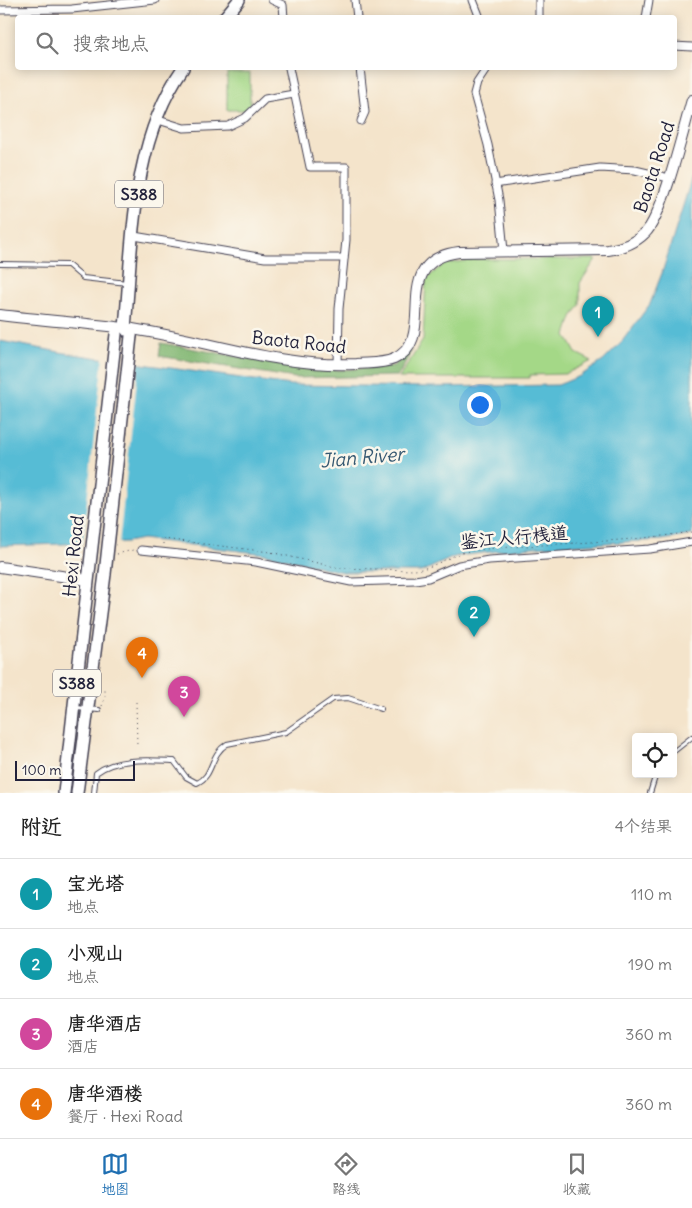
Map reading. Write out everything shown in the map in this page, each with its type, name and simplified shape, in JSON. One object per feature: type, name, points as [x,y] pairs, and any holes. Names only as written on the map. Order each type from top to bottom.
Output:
[{"type":"main road","points":[[226,15],[239,0]]},
{"type":"main road","name":"Hexi Road","points":[[77,793],[86,726],[93,710],[124,333],[144,161],[155,119],[170,86],[182,70]]},
{"type":"main road","name":"Hexi Road","points":[[64,793],[89,576],[124,333]]},
{"type":"main road","points":[[71,725],[86,726]]},
{"type":"street","points":[[0,10],[72,9],[155,0]]},
{"type":"street","points":[[272,0],[283,5],[284,15]]},
{"type":"street","points":[[355,0],[357,15]]},
{"type":"street","points":[[473,0],[479,15]]},
{"type":"street","points":[[539,0],[539,15]]},
{"type":"street","points":[[646,15],[649,0]]},
{"type":"street","points":[[677,46],[692,48]]},
{"type":"street","points":[[289,70],[310,167],[346,167],[344,258],[338,365]]},
{"type":"street","points":[[360,70],[365,112],[360,121]]},
{"type":"street","points":[[486,70],[477,83],[474,94],[488,145],[499,200],[504,251]]},
{"type":"street","points":[[155,119],[184,128],[228,126],[245,118],[266,100],[294,94]]},
{"type":"street","name":"Baota Road","points":[[0,315],[124,333],[263,357],[338,365],[388,361],[405,351],[412,343],[416,326],[417,285],[422,274],[439,257],[459,252],[600,251],[622,248],[646,233],[654,222],[692,100]]},
{"type":"street","points":[[495,184],[600,168],[635,170],[669,178]]},
{"type":"street","points":[[134,236],[265,258],[344,258]]},
{"type":"street","points":[[141,550],[262,563],[331,580],[351,582],[428,578],[459,565],[489,560],[650,549],[692,542]]},
{"type":"street","points":[[0,567],[89,576]]},
{"type":"lane","points":[[0,264],[68,264],[83,278],[129,283]]},
{"type":"lane","points":[[94,793],[96,773],[102,768],[125,763],[174,761],[186,777],[197,783],[205,778],[219,749],[227,744],[286,732],[333,699],[348,698],[381,709]]},
{"type":"lane","points":[[74,708],[93,710]]},
{"type":"lane","points":[[677,749],[692,737]]},
{"type":"lane","points":[[650,793],[655,778]]},
{"type":"path","name":"鉴江人行栈道","points":[[164,539],[270,552],[339,568],[420,570],[453,554],[466,551],[608,542],[692,532]]},
{"type":"path","points":[[93,710],[105,698],[105,687]]},
{"type":"path","points":[[136,702],[137,746]]},
{"type":"green space","points":[[227,73],[250,73],[250,110],[227,110]]},
{"type":"green space","points":[[478,259],[596,259],[580,283],[580,305],[572,317],[566,335],[576,353],[592,361],[565,374],[530,375],[530,378],[399,378],[423,340],[426,279],[444,264]]},
{"type":"green space","points":[[161,343],[308,369],[340,370],[393,366],[412,350],[398,376],[295,378],[159,356]]},
{"type":"water","name":"Jian River","points":[[692,177],[692,535],[662,540],[533,547],[465,555],[454,557],[421,572],[342,572],[265,554],[142,539],[127,542],[0,546],[0,341],[65,353],[290,385],[434,387],[558,385],[580,376],[603,361],[620,344],[650,304],[662,273]]},
{"type":"pier","points":[[103,356],[139,361],[119,544],[82,546]]},
{"type":"place","name":"宝光塔","points":[[598,337]]},
{"type":"place","name":"小观山","points":[[474,637]]},
{"type":"place","name":"唐华酒楼","points":[[142,678]]},
{"type":"place","name":"唐华酒店","points":[[184,717]]}]
